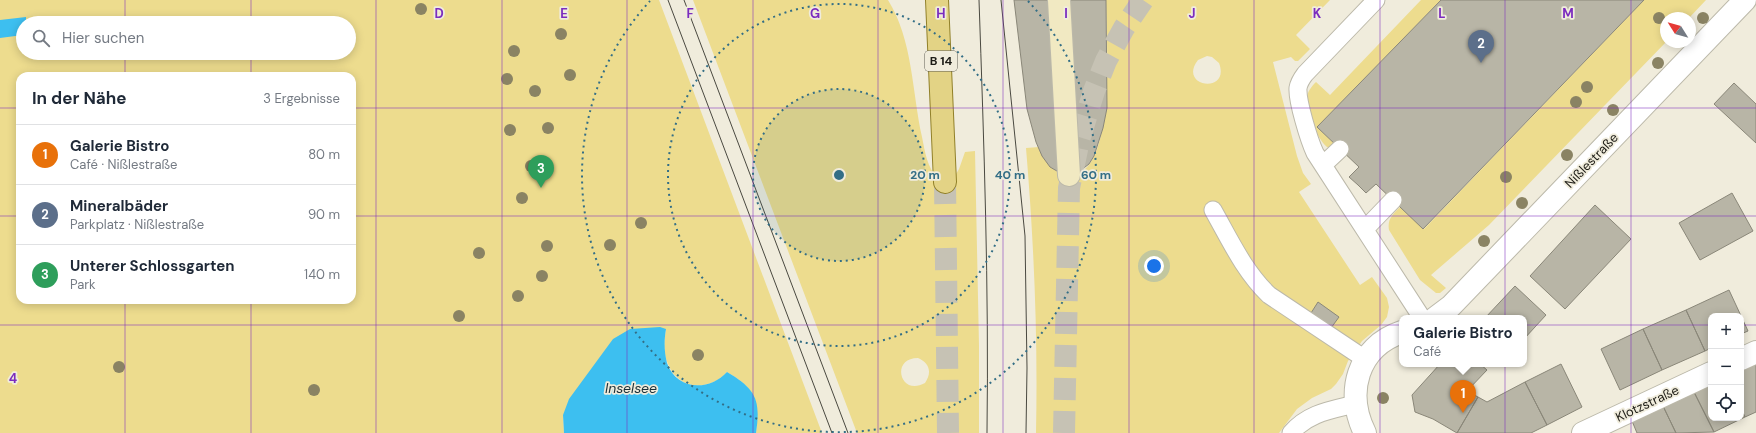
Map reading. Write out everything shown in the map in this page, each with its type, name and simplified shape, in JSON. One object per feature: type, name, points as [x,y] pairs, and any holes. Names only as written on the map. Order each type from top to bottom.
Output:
[{"type":"main road","points":[[1059,0],[1069,175]]},
{"type":"main road","name":"B 14","points":[[938,2],[945,182]]},
{"type":"street","name":"Nißlestraße","points":[[1439,315],[1455,302],[1745,0]]},
{"type":"street","points":[[1364,433],[1359,421],[1355,404],[1357,382],[1365,359],[1380,344],[1399,334]]},
{"type":"street","points":[[1744,358],[1756,352]]},
{"type":"street","name":"Klotzstraße","points":[[1583,433],[1708,374]]},
{"type":"lane","points":[[1376,0],[1305,74],[1299,82],[1299,96],[1311,144],[1420,315]]},
{"type":"lane","points":[[1323,165],[1340,149]]},
{"type":"lane","points":[[1364,229],[1393,200]]},
{"type":"lane","points":[[1213,210],[1242,263],[1258,285],[1269,295],[1365,359]]},
{"type":"lane","points":[[1291,433],[1301,423],[1321,412],[1355,404]]},
{"type":"shaded area","points":[[0,0],[659,0],[822,433],[756,433],[756,404],[754,396],[750,390],[727,372],[712,383],[703,385],[686,383],[679,379],[673,373],[666,360],[664,347],[666,330],[563,415],[564,433],[0,433]]},
{"type":"shaded area","points":[[693,0],[888,0],[896,16],[907,49],[923,143],[931,169],[938,179],[953,179],[959,169],[965,152],[975,151],[979,346],[979,433],[857,433]],"holes":[[[918,358],[922,360],[929,369],[929,376],[925,383],[916,386],[909,385],[904,381],[902,376],[901,370],[904,364],[909,360]]]},
{"type":"shaded area","points":[[1106,0],[1330,0],[1296,35],[1310,49],[1298,61],[1295,61],[1291,57],[1273,62],[1297,156],[1303,173],[1311,184],[1299,192],[1360,285],[1372,277],[1387,298],[1389,307],[1387,317],[1381,325],[1362,341],[1348,361],[1343,374],[1336,384],[1331,389],[1312,398],[1297,409],[1279,433],[1036,433],[1035,290],[1026,148],[1039,147],[1048,163],[1056,171],[1061,173],[1074,174],[1088,166],[1097,149],[1103,125],[1107,67]],"holes":[[[1207,56],[1212,57],[1219,63],[1221,73],[1218,80],[1205,84],[1194,76],[1193,69],[1198,60]]]},
{"type":"shaded area","points":[[1421,0],[1441,0],[1317,127],[1334,143],[1330,148],[1327,147],[1319,137],[1310,117],[1307,98],[1310,89],[1316,82],[1330,95]]},
{"type":"shaded area","points":[[1644,0],[1706,0],[1695,12],[1660,12],[1660,48],[1489,225],[1431,275],[1446,288],[1440,293],[1436,293],[1420,280],[1389,230],[1389,223],[1393,214],[1400,207],[1424,229]]},
{"type":"water","points":[[16,18],[16,36],[0,38],[0,20]]},
{"type":"water","name":"Inselsee","points":[[660,327],[666,329],[665,354],[667,363],[671,372],[678,379],[685,383],[702,385],[711,383],[727,372],[737,378],[750,390],[757,404],[758,412],[756,433],[564,433],[563,415],[569,399],[613,339],[630,329]]},
{"type":"building","points":[[1014,0],[1106,0],[1107,108],[1103,128],[1094,156],[1089,164],[1076,174],[1062,174],[1050,167],[1042,156],[1036,142],[1027,109]]},
{"type":"building","points":[[1441,0],[1644,0],[1423,229],[1376,184],[1366,193],[1349,177],[1359,167],[1317,127]]},
{"type":"building","points":[[1734,83],[1756,104],[1756,143],[1714,104]]},
{"type":"building","points":[[1732,193],[1753,231],[1700,260],[1679,223]]},
{"type":"building","points":[[1595,205],[1631,239],[1565,309],[1530,276]]},
{"type":"building","points":[[1515,286],[1546,315],[1527,336],[1527,315],[1488,315]]},
{"type":"building","points":[[1729,290],[1740,313],[1708,313],[1708,350],[1705,351],[1686,310]]},
{"type":"building","points":[[1318,302],[1339,317],[1331,328],[1311,313]]},
{"type":"building","points":[[1686,310],[1705,351],[1662,370],[1643,329]]},
{"type":"building","points":[[1744,322],[1748,331],[1744,333]]},
{"type":"building","points":[[1643,329],[1662,370],[1620,390],[1601,349]]},
{"type":"building","points":[[1756,362],[1756,412],[1745,417],[1744,415],[1744,368]]},
{"type":"building","points":[[1561,364],[1582,407],[1547,425],[1525,382]]},
{"type":"building","points":[[1437,367],[1484,367],[1487,370],[1467,391],[1478,397],[1457,433],[1433,419],[1415,412],[1412,395]]},
{"type":"building","points":[[1525,382],[1547,425],[1531,433],[1457,433],[1478,397],[1487,402]]},
{"type":"building","points":[[1708,385],[1708,420],[1694,392]]},
{"type":"building","points":[[1694,392],[1714,432],[1676,433],[1663,406]]},
{"type":"building","points":[[1663,406],[1676,433],[1637,433],[1632,421]]},
{"type":"building","points":[[1708,421],[1737,421],[1714,432]]},
{"type":"tunnel","points":[[1064,433],[1069,188],[1079,140],[1094,91],[1106,61],[1124,28],[1143,0]]},
{"type":"tunnel","points":[[945,182],[948,433]]},
{"type":"tram line","points":[[668,0],[832,433]]},
{"type":"tram line","points":[[684,0],[848,433]]},
{"type":"tram line","points":[[979,0],[987,270],[987,433]]},
{"type":"tram line","points":[[1001,0],[1025,236],[1027,368],[1026,433]]},
{"type":"place","name":"Mineralbäder","points":[[1481,63]]},
{"type":"place","name":"Unterer Schlossgarten","points":[[541,188]]},
{"type":"place","name":"Galerie Bistro","points":[[1463,413]]}]
